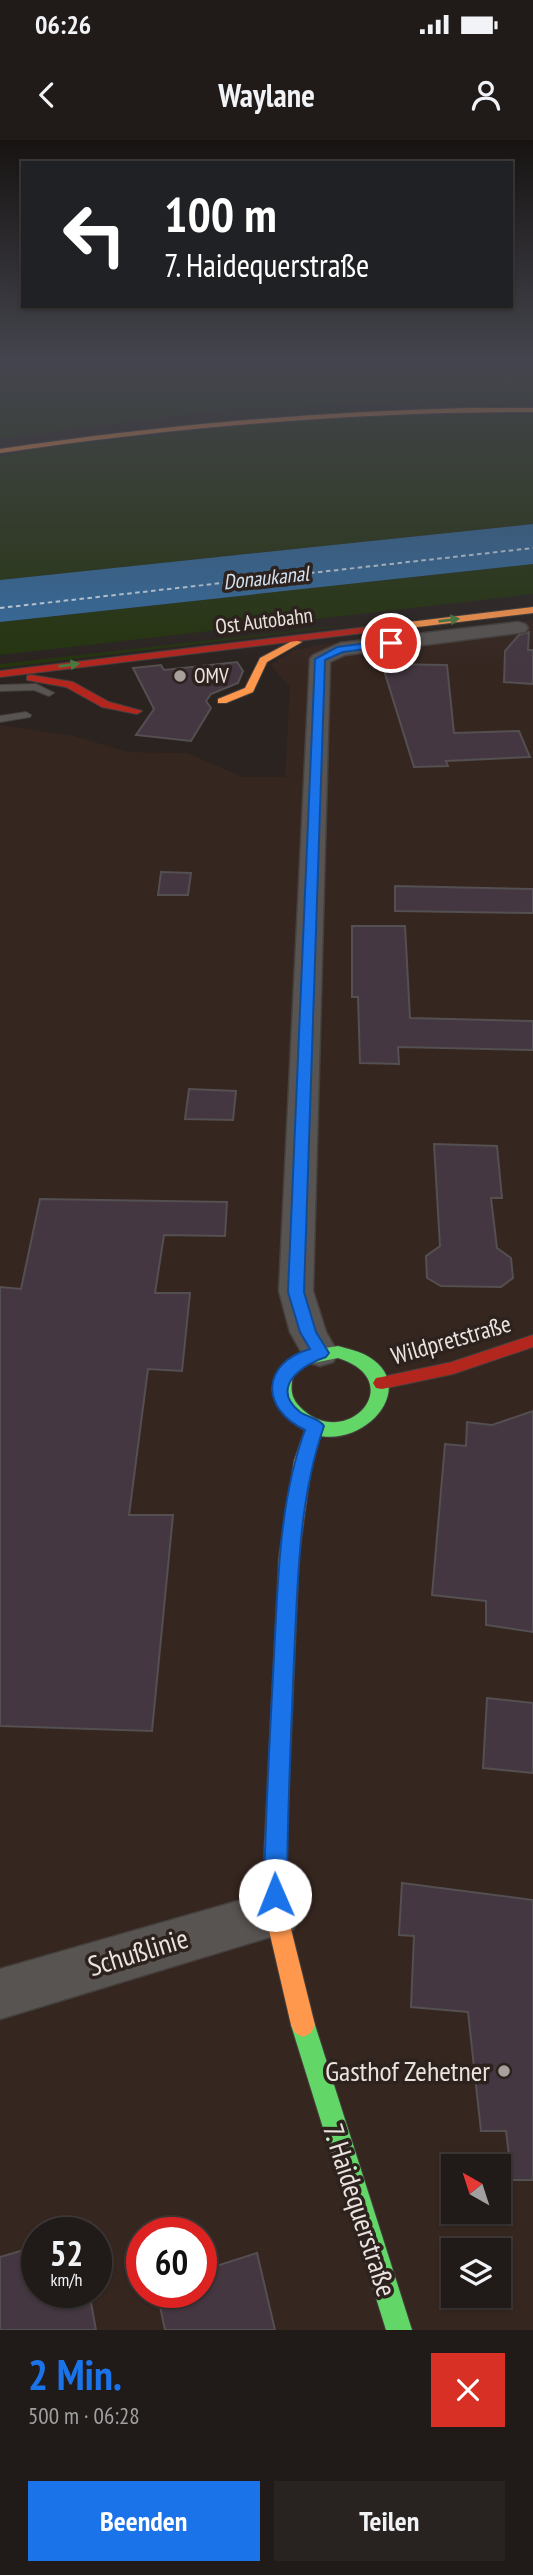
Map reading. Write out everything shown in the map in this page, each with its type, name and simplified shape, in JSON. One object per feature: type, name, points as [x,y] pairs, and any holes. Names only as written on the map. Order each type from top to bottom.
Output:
[{"type":"main road","name":"Ost Autobahn","points":[[0,678],[309,637],[526,619]]},
{"type":"main road","points":[[222,701],[249,690],[263,660],[309,637]]},
{"type":"main road","points":[[0,678],[69,684],[94,707],[136,711]]},
{"type":"main road","name":"Wildpretstraße","points":[[382,1383],[453,1368],[533,1341]]},
{"type":"main road","points":[[320,1353],[347,1354],[363,1361],[375,1371],[382,1383],[382,1397],[374,1413],[361,1423],[345,1428],[315,1426],[294,1417],[283,1404],[279,1391],[282,1377],[291,1366],[304,1357],[320,1353]]},
{"type":"main road","name":"7. Haidequerstraße","points":[[315,1426],[303,1461],[289,1556],[275,1855],[276,1913],[294,1998],[399,2330]]},
{"type":"street","points":[[320,1353],[308,1332],[296,1292],[320,659],[340,649],[526,619]]},
{"type":"street","name":"Schußlinie","points":[[0,1994],[276,1913]]},
{"type":"lane","points":[[0,678],[36,687],[48,693]]},
{"type":"lane","points":[[0,719],[26,715]]},
{"type":"shaded area","points":[[533,620],[533,2330],[0,2330],[0,725],[75,736],[128,752],[188,753],[242,777],[285,777],[290,687],[271,666],[294,650],[331,643]]},
{"type":"green space","points":[[0,465],[533,465],[533,524],[0,580]]},
{"type":"green space","points":[[533,564],[533,594],[0,655],[0,622]]},
{"type":"green space","points":[[335,627],[0,668],[0,664]]},
{"type":"water","name":"Donaukanal","points":[[533,524],[533,564],[0,622],[0,580]]},
{"type":"building","points":[[529,632],[528,650],[533,650],[533,684],[504,682],[505,651],[519,635]]},
{"type":"building","points":[[237,662],[243,671],[238,683],[211,694],[206,701],[211,708],[191,741],[136,735],[154,709],[133,668],[161,665],[164,670]]},
{"type":"building","points":[[382,664],[447,665],[454,733],[519,731],[530,757],[446,761],[448,766],[414,767]]},
{"type":"building","points":[[161,872],[191,873],[188,895],[158,895]]},
{"type":"building","points":[[395,886],[533,889],[533,913],[395,911]]},
{"type":"building","points":[[352,926],[405,926],[410,1018],[533,1021],[533,1050],[398,1047],[399,1064],[360,1063],[358,997],[352,997]]},
{"type":"building","points":[[189,1089],[236,1091],[233,1120],[185,1119]]},
{"type":"building","points":[[434,1144],[497,1146],[502,1198],[491,1198],[497,1248],[511,1258],[513,1278],[501,1287],[441,1286],[427,1278],[426,1256],[440,1246]]},
{"type":"building","points":[[40,1199],[227,1202],[225,1236],[164,1235],[155,1293],[190,1293],[182,1371],[148,1369],[129,1515],[173,1515],[152,1731],[0,1726],[0,1287],[21,1289]]},
{"type":"building","points":[[533,1411],[533,1632],[486,1625],[486,1601],[432,1595],[445,1444],[466,1446],[467,1422],[492,1425]]},
{"type":"building","points":[[487,1698],[533,1703],[533,1773],[483,1768]]},
{"type":"building","name":"Gasthof Zehetner","points":[[402,1883],[533,1900],[533,2180],[512,2180],[511,2154],[509,2154],[506,2131],[481,2131],[468,2012],[411,2007],[414,1936],[399,1935]]},
{"type":"building","points":[[21,2251],[21,2308],[92,2308],[96,2330],[0,2330],[0,2257]]},
{"type":"building","points":[[257,2253],[275,2330],[165,2330],[160,2308],[217,2308],[217,2266]]},
{"type":"ferry route","points":[[0,608],[533,548]]},
{"type":"traffic: fast","points":[[338,1352],[370,1366],[378,1380],[379,1395],[368,1416],[346,1429],[324,1430],[303,1421],[288,1407],[281,1390],[285,1373],[303,1359],[338,1352]]},
{"type":"traffic: fast","points":[[303,2025],[399,2330]]},
{"type":"traffic: slow","points":[[401,626],[533,610]]},
{"type":"traffic: slow","points":[[222,701],[249,690],[263,660],[297,642]]},
{"type":"traffic: slow","points":[[303,2025],[276,1913],[275,1855],[289,1556],[303,1461],[315,1426]]},
{"type":"traffic: jam","points":[[0,674],[401,626]]},
{"type":"traffic: jam","points":[[31,678],[69,684],[106,705],[137,711]]},
{"type":"traffic: jam","points":[[382,1383],[453,1368],[533,1341]]},
{"type":"place","name":"OMV","points":[[180,676]]},
{"type":"place","name":"Gasthof Zehetner","points":[[504,2071]]},
{"type":"route","points":[[275,1895],[289,1556],[297,1490],[315,1426],[294,1417],[283,1404],[279,1391],[282,1377],[291,1366],[304,1357],[320,1353],[308,1332],[296,1292],[320,659],[340,649],[391,643]]}]
